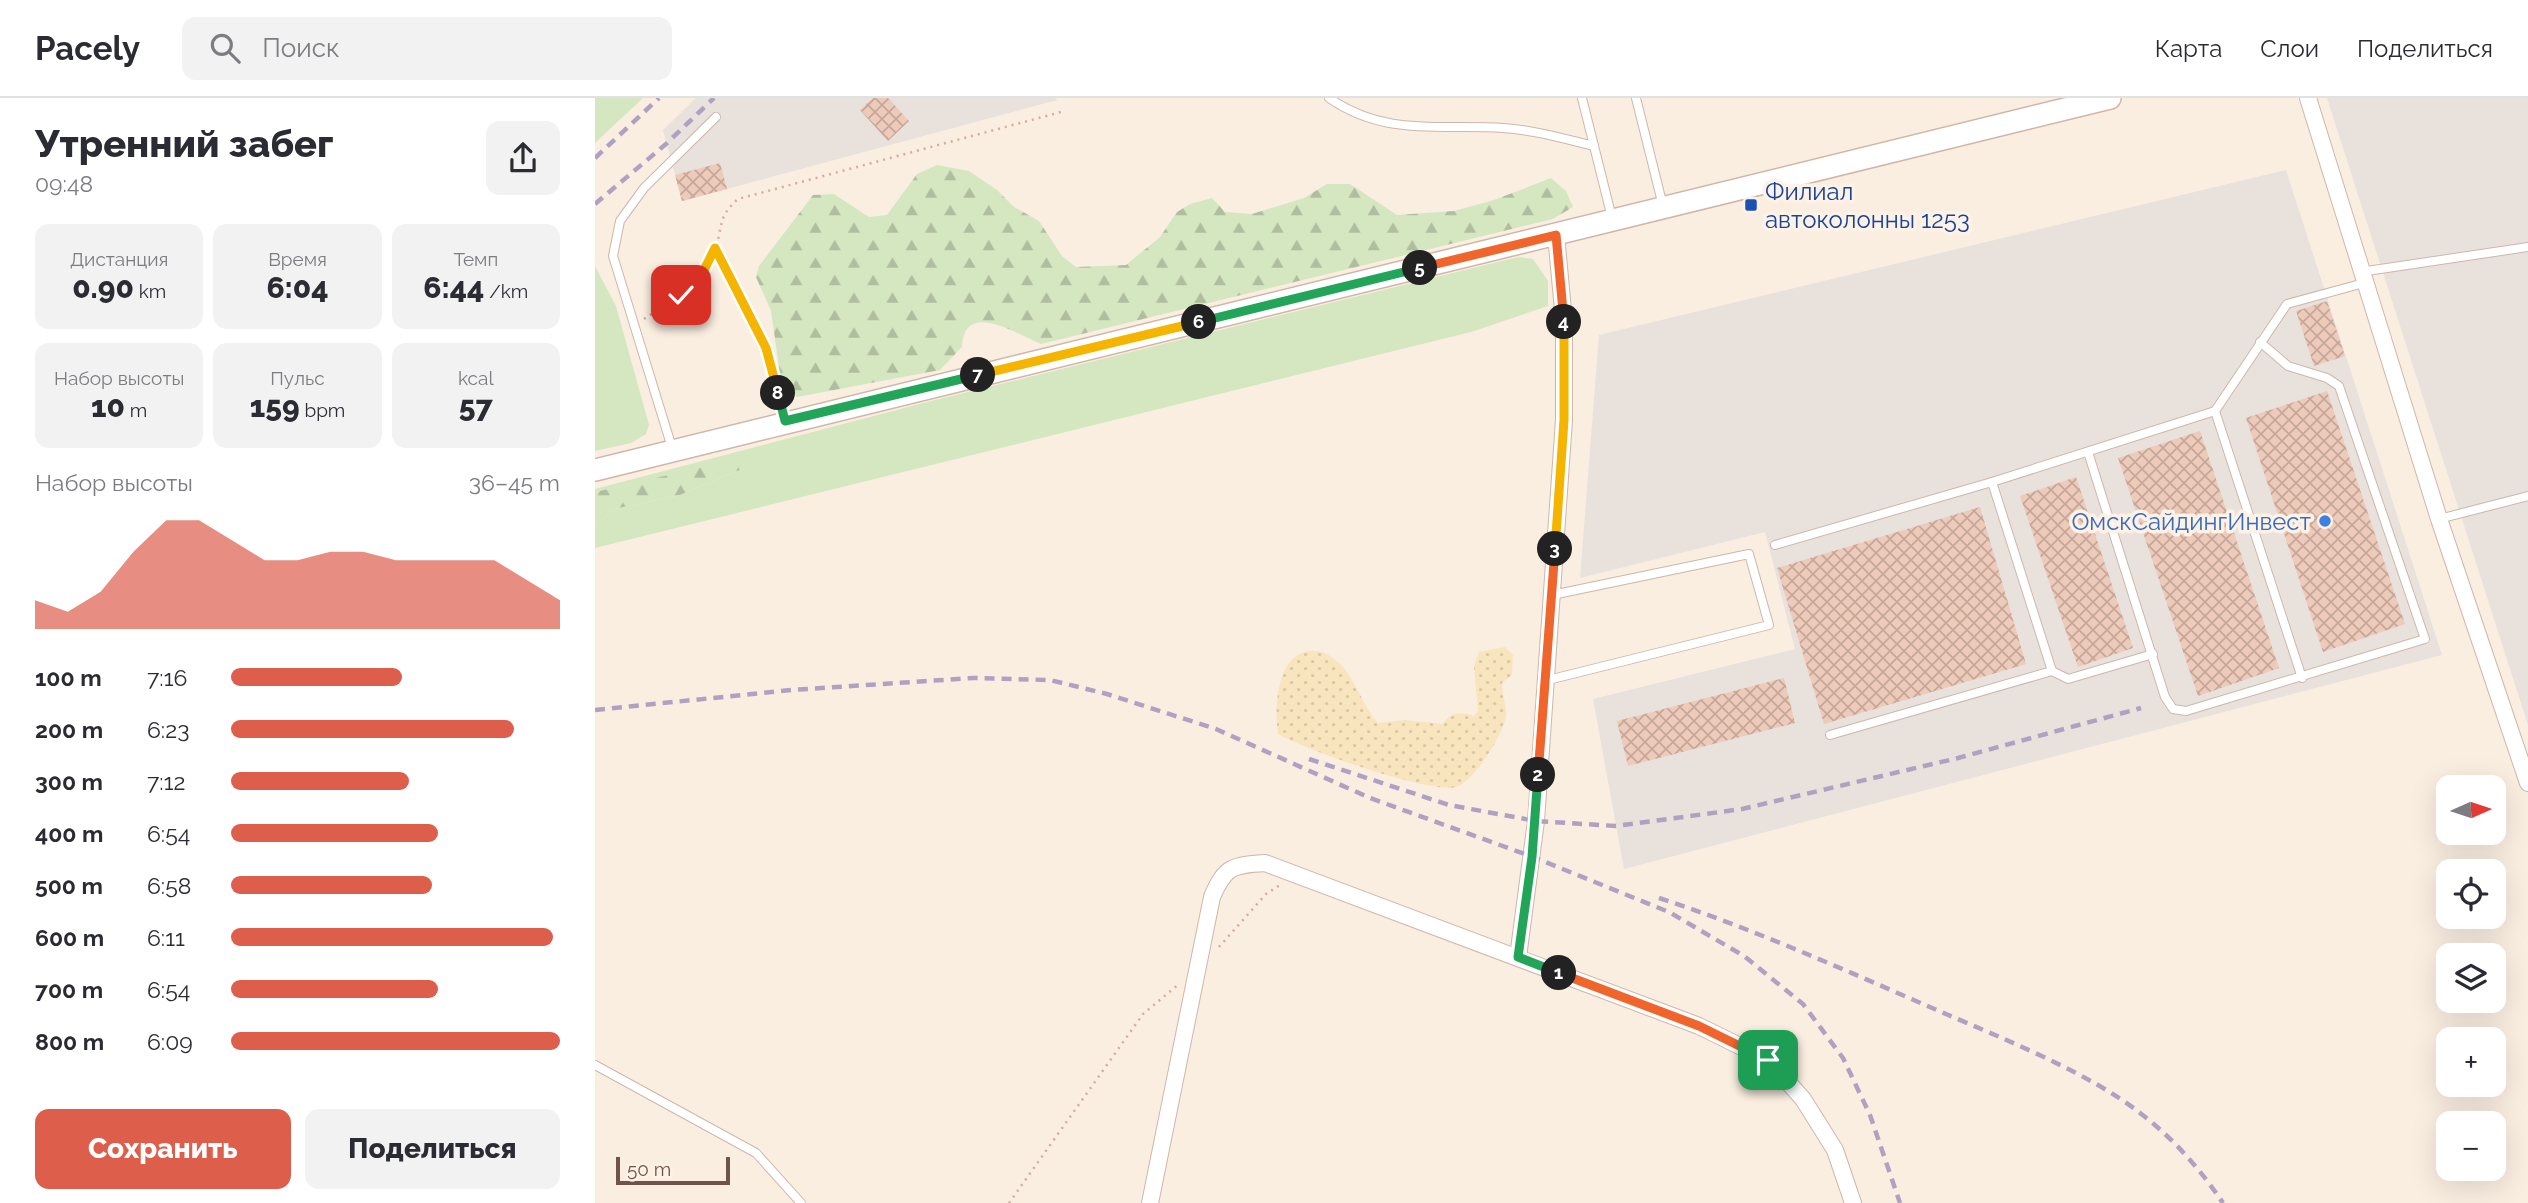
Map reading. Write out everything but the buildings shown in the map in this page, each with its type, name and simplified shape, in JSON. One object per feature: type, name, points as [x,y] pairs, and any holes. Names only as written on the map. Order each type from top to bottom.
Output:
[{"type":"main road","points":[[595,470],[785,421],[2110,98]]},
{"type":"street","points":[[2308,98],[2439,519],[2528,783]]},
{"type":"street","points":[[1518,957],[1532,857],[1564,420],[1565,320],[1556,235]]},
{"type":"street","points":[[1150,1203],[1212,897],[1220,877],[1237,864],[1265,863],[1699,1026],[1768,1060],[1803,1099],[1835,1150],[1853,1203]]},
{"type":"lane","points":[[1329,98],[1341,106],[1384,122],[1438,129],[1504,128],[1594,146]]},
{"type":"lane","points":[[1582,98],[1613,221]]},
{"type":"lane","points":[[1636,98],[1663,208]]},
{"type":"lane","points":[[673,451],[613,256],[620,221],[644,188],[716,117]]},
{"type":"lane","points":[[1775,545],[1992,482],[2214,411],[2287,304],[2362,277],[2528,247]]},
{"type":"lane","points":[[2088,452],[2165,697],[2173,709],[2186,711],[2425,639],[2339,386],[2327,378],[2288,366],[2259,342]]},
{"type":"lane","points":[[2214,411],[2302,678]]},
{"type":"lane","points":[[1992,482],[2052,671]]},
{"type":"lane","points":[[2439,519],[2528,496]]},
{"type":"lane","points":[[1544,681],[1769,625],[1749,554],[1552,595]]},
{"type":"lane","points":[[1830,735],[2052,671],[2069,679],[2153,654]]},
{"type":"lane","points":[[595,1065],[756,1153],[801,1203]]},
{"type":"path","points":[[634,325],[681,295],[703,272],[715,248],[724,211],[738,199],[1061,112]]},
{"type":"path","points":[[715,248],[766,348],[785,421]]},
{"type":"path","points":[[1217,950],[1266,894],[1287,881],[1307,878]]},
{"type":"path","points":[[1009,1203],[1143,1014],[1170,990],[1196,974]]},
{"type":"shaded area","points":[[696,98],[1057,100],[682,201],[663,130]]},
{"type":"shaded area","points":[[2327,98],[2528,98],[2528,725]]},
{"type":"shaded area","points":[[2286,170],[2442,655],[1624,869],[1593,699],[1795,649],[1765,532],[1580,578],[1599,335]]},
{"type":"green space","points":[[595,98],[643,98],[595,143]]},
{"type":"green space","points":[[937,165],[969,171],[997,190],[1014,207],[1039,221],[1062,256],[1076,267],[1126,265],[1160,237],[1177,212],[1190,204],[1212,198],[1225,212],[1252,214],[1304,198],[1327,184],[1350,184],[1397,215],[1454,211],[1494,200],[1551,178],[1566,191],[1573,207],[1553,219],[1041,344],[1006,328],[982,322],[972,325],[965,332],[962,347],[940,370],[797,397],[781,381],[771,311],[756,277],[759,266],[813,195],[834,194],[869,217],[887,215],[917,174]]},
{"type":"green space","points":[[1518,257],[1533,259],[1548,281],[1548,306],[1471,332],[595,548],[595,526],[614,509],[680,495],[742,469],[729,462],[595,492],[595,489],[927,402]]},
{"type":"green space","points":[[595,266],[616,306],[649,425],[646,434],[631,443],[595,451]]},
{"type":"green space","points":[[729,461],[745,462],[742,469],[680,495],[614,509],[595,526],[595,492]]},
{"type":"sand","points":[[1505,647],[1513,655],[1512,675],[1502,683],[1506,711],[1504,723],[1479,767],[1456,787],[1420,784],[1395,777],[1313,750],[1278,734],[1277,709],[1281,681],[1293,659],[1302,653],[1323,652],[1340,664],[1378,723],[1405,720],[1443,724],[1449,717],[1457,714],[1474,716],[1478,711],[1474,666],[1479,652]]},
{"type":"railway","points":[[595,158],[659,98]]},
{"type":"railway","points":[[595,204],[666,144],[714,98]]},
{"type":"railway","points":[[595,710],[791,690],[973,678],[1050,680],[1107,694],[1216,729],[1370,798],[1533,857],[1669,912],[1744,956],[1803,1004],[1843,1058],[1870,1115],[1900,1203]]},
{"type":"railway","points":[[1309,759],[1449,805],[1536,821],[1616,826],[1742,809],[1958,758],[2141,708]]},
{"type":"railway","points":[[1659,898],[1804,953],[2072,1071],[2120,1099],[2164,1133],[2205,1178],[2223,1203]]},
{"type":"place","name":"Филиал автоколонны 1253","points":[[1751,205]]},
{"type":"place","name":"ОмскСайдингИнвест","points":[[2325,521]]},
{"type":"route","points":[[681,295],[703,272],[715,248],[766,348],[785,421],[1556,235],[1565,320],[1564,420],[1536,821],[1518,957],[1699,1026],[1768,1060]]}]
